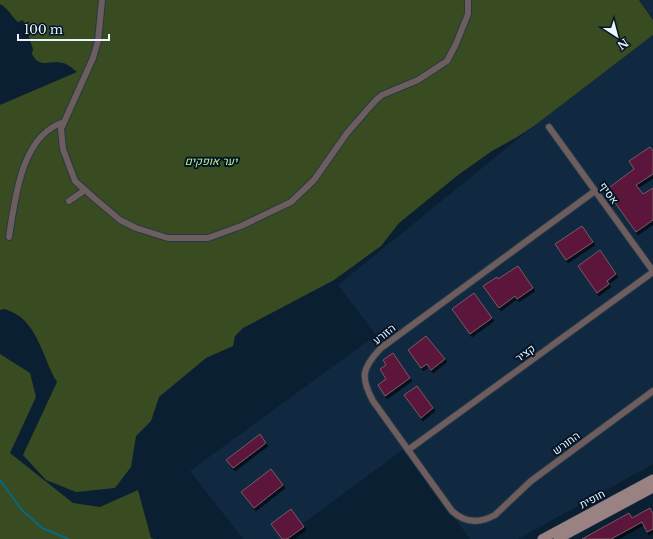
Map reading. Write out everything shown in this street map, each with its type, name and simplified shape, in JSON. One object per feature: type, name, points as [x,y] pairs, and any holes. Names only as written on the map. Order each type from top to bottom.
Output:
[{"type":"main road","name":"חופית","points":[[542,539],[653,479]]},
{"type":"main road","name":"חופית","points":[[558,539],[652,490]]},
{"type":"street","points":[[102,0],[100,25],[93,58],[64,122],[61,138],[63,149],[75,181],[120,220],[136,228],[168,238],[208,238],[291,202],[314,180],[346,133],[375,101],[382,95],[418,80],[447,61],[456,44],[468,14],[468,0]]},
{"type":"street","points":[[9,237],[22,169],[40,139],[53,126],[64,122]]},
{"type":"street","name":"אסיף","points":[[549,127],[653,271]]},
{"type":"street","points":[[69,201],[85,190]]},
{"type":"street","name":"הזורע","points":[[495,515],[473,522],[457,515],[373,401],[365,387],[365,372],[373,356],[380,348],[595,191]]},
{"type":"street","name":"קציר","points":[[408,450],[653,271]]},
{"type":"street","name":"החורש","points":[[495,515],[531,481],[653,391]]},
{"type":"shaded area","points":[[640,0],[653,0],[653,19]]},
{"type":"shaded area","points":[[653,35],[653,464],[518,539],[470,539],[404,449],[282,539],[243,539],[190,471],[376,335],[338,285],[534,126]]},
{"type":"green space","name":"יער אופקים","points":[[0,0],[639,0],[653,20],[653,35],[534,126],[492,151],[458,175],[399,223],[381,246],[334,280],[243,328],[235,336],[233,346],[206,358],[159,397],[151,421],[136,436],[131,467],[115,488],[76,492],[46,480],[23,455],[57,382],[37,338],[26,322],[12,312],[5,309],[0,310],[0,105],[77,72],[59,62],[42,63],[35,59],[32,54],[33,49],[23,20],[18,22],[0,4]]},
{"type":"green space","points":[[0,354],[30,373],[36,397],[10,453],[73,503],[100,507],[138,490],[151,538],[154,539],[0,539]]},
{"type":"building","points":[[650,147],[653,151],[653,174],[636,185],[643,194],[653,188],[653,220],[636,232],[606,190],[634,169],[629,161]]},
{"type":"building","points":[[582,226],[593,242],[566,260],[555,244]]},
{"type":"building","points":[[600,250],[616,274],[607,281],[609,284],[597,293],[578,266]]},
{"type":"building","points":[[518,266],[533,288],[517,299],[515,296],[499,308],[483,286],[497,277],[498,279]]},
{"type":"building","points":[[474,293],[492,318],[470,334],[452,309]]},
{"type":"building","points":[[426,336],[445,359],[431,370],[427,364],[421,368],[408,350]]},
{"type":"building","points":[[393,353],[410,378],[385,396],[378,385],[386,379],[380,369],[386,365],[383,360]]},
{"type":"building","points":[[417,386],[433,408],[421,418],[404,395]]},
{"type":"building","points":[[260,434],[266,443],[233,468],[226,460]]},
{"type":"building","points":[[271,469],[283,485],[254,508],[241,492]]},
{"type":"building","points":[[650,508],[653,514],[653,529],[647,532],[642,522],[611,539],[582,539],[629,513],[632,518]]},
{"type":"building","points":[[291,509],[304,527],[287,539],[282,539],[271,524]]},
{"type":"waterway","points":[[0,480],[21,509],[42,528],[68,539]]}]
